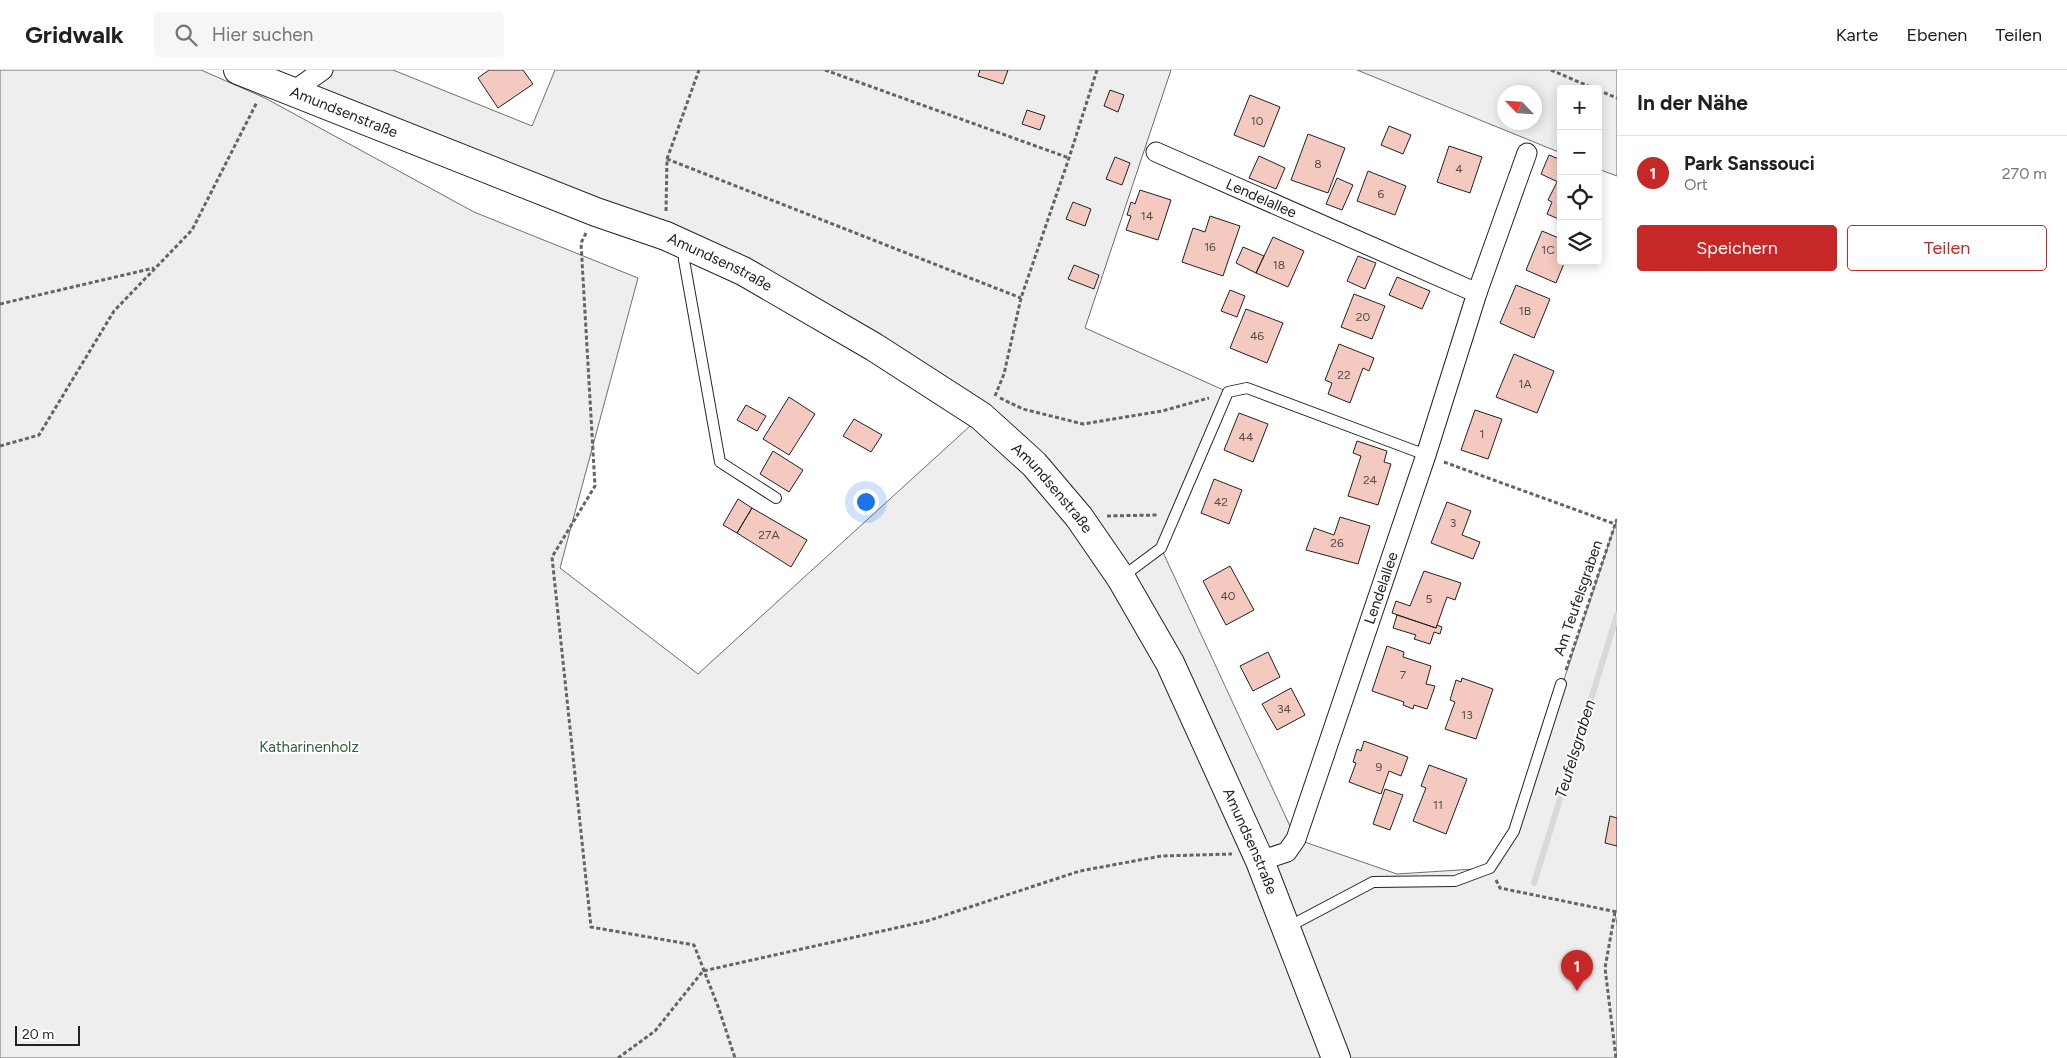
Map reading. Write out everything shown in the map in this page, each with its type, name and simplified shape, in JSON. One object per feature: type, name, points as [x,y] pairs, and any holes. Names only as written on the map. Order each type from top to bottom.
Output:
[{"type":"street","name":"Amundsenstraße","points":[[238,70],[596,212],[675,240],[752,276],[874,347],[988,406],[1034,464],[1079,516],[1121,578],[1170,663],[1257,856],[1287,928],[1336,1058]]},
{"type":"street","points":[[280,87],[323,70]]},
{"type":"street","name":"Lendelallee","points":[[1156,152],[1477,293]]},
{"type":"street","name":"Lendelallee","points":[[1257,856],[1287,852],[1296,839],[1426,455],[1477,293],[1527,152]]},
{"type":"lane","points":[[675,240],[684,260],[720,462],[776,498]]},
{"type":"lane","points":[[1121,578],[1161,548],[1228,392],[1247,388],[1426,455]]},
{"type":"lane","points":[[1287,928],[1373,882],[1454,881],[1490,868],[1514,831],[1561,684]]},
{"type":"path","points":[[675,240],[667,159],[699,70]]},
{"type":"path","points":[[825,70],[1069,158]]},
{"type":"path","points":[[1097,70],[1021,298],[1004,374],[988,406],[1022,409],[1083,424],[1162,411],[1228,392]]},
{"type":"path","points":[[1552,70],[1586,85]]},
{"type":"path","points":[[0,446],[39,435],[114,311],[192,230],[280,87]]},
{"type":"path","points":[[1602,92],[1617,98]]},
{"type":"path","points":[[667,159],[1021,298]]},
{"type":"path","points":[[596,212],[581,243],[595,486],[552,557],[592,928],[694,944],[719,1009],[735,1058]]},
{"type":"path","points":[[0,304],[155,268]]},
{"type":"path","points":[[1426,455],[1615,524]]},
{"type":"path","points":[[1079,516],[1176,514]]},
{"type":"path","name":"Am Teufelsgraben","points":[[1561,684],[1617,519]]},
{"type":"path","points":[[618,1058],[655,1031],[704,971],[926,921],[1080,871],[1161,856],[1233,854],[1257,856]]},
{"type":"path","points":[[1500,888],[1616,912],[1605,968],[1616,1058]]},
{"type":"green space","name":"Katharinenholz","points":[[0,70],[201,70],[265,98],[474,212],[638,278],[560,568],[698,674],[981,416],[743,271],[292,92],[313,70],[393,70],[532,126],[555,70],[1171,70],[1085,328],[1228,392],[1161,548],[1296,839],[1397,874],[1490,868],[1514,831],[1617,519],[1617,912],[1615,912],[1617,925],[1617,1058],[0,1058]]},
{"type":"green space","points":[[1357,70],[1617,70],[1617,176],[1602,170],[1602,85],[1557,85],[1557,151],[1504,130],[1542,130],[1542,85],[1497,85],[1497,127]]},
{"type":"building","points":[[489,70],[523,70],[533,84],[498,108],[478,78]]},
{"type":"building","points":[[980,70],[1008,70],[1003,84],[978,76]]},
{"type":"building","points":[[1110,90],[1124,95],[1118,112],[1104,106]]},
{"type":"building","points":[[1250,95],[1280,107],[1264,147],[1234,135]]},
{"type":"building","points":[[1027,110],[1045,116],[1040,130],[1022,124]]},
{"type":"building","points":[[1389,126],[1411,135],[1403,154],[1381,145]]},
{"type":"building","points":[[1308,134],[1345,148],[1328,193],[1291,180]]},
{"type":"building","points":[[1449,146],[1482,157],[1470,193],[1437,182]]},
{"type":"building","points":[[1549,155],[1557,158],[1557,182],[1541,174]]},
{"type":"building","points":[[1259,156],[1285,168],[1276,189],[1249,178]]},
{"type":"building","points":[[1115,157],[1130,163],[1122,185],[1106,179]]},
{"type":"building","points":[[1368,171],[1406,186],[1395,215],[1357,201]]},
{"type":"building","points":[[1337,178],[1353,185],[1342,210],[1326,204]]},
{"type":"building","points":[[1557,182],[1557,218],[1547,214],[1552,202],[1548,200]]},
{"type":"building","points":[[1140,190],[1171,200],[1158,240],[1126,230],[1131,216],[1127,215],[1131,202],[1135,204]]},
{"type":"building","points":[[1073,202],[1091,209],[1085,226],[1066,219]]},
{"type":"building","points":[[1210,216],[1240,226],[1223,276],[1182,262],[1193,228],[1205,232]]},
{"type":"building","points":[[1542,231],[1557,237],[1557,265],[1563,265],[1556,283],[1526,270]]},
{"type":"building","points":[[1273,237],[1304,251],[1288,287],[1256,273]]},
{"type":"building","points":[[1243,247],[1264,256],[1256,273],[1236,263]]},
{"type":"building","points":[[1358,256],[1376,263],[1365,289],[1347,281]]},
{"type":"building","points":[[1074,265],[1099,275],[1094,289],[1068,279]]},
{"type":"building","points":[[1397,277],[1430,291],[1422,309],[1389,295]]},
{"type":"building","points":[[1516,285],[1550,299],[1534,338],[1500,323]]},
{"type":"building","points":[[1230,290],[1245,296],[1237,317],[1221,311]]},
{"type":"building","points":[[1354,294],[1385,306],[1372,339],[1341,327]]},
{"type":"building","points":[[1246,309],[1283,323],[1267,363],[1230,348]]},
{"type":"building","points":[[1339,344],[1374,358],[1369,371],[1363,368],[1350,403],[1328,394],[1332,383],[1325,380]]},
{"type":"building","points":[[1514,354],[1554,371],[1537,413],[1496,397]]},
{"type":"building","points":[[789,397],[815,414],[789,455],[763,439]]},
{"type":"building","points":[[746,405],[766,416],[757,431],[737,420]]},
{"type":"building","points":[[1475,410],[1502,419],[1488,459],[1461,450]]},
{"type":"building","points":[[1239,413],[1268,424],[1253,462],[1224,450]]},
{"type":"building","points":[[854,419],[882,435],[871,452],[843,436]]},
{"type":"building","points":[[1357,441],[1387,451],[1384,462],[1391,464],[1378,505],[1348,496],[1361,456],[1353,453]]},
{"type":"building","points":[[773,451],[803,470],[789,492],[760,474]]},
{"type":"building","points":[[1214,479],[1242,490],[1229,524],[1201,513]]},
{"type":"building","points":[[738,499],[752,508],[737,533],[723,525]]},
{"type":"building","points":[[1447,502],[1471,511],[1462,535],[1480,542],[1473,559],[1431,543]]},
{"type":"building","points":[[752,508],[807,540],[791,567],[737,533]]},
{"type":"building","points":[[1340,517],[1370,526],[1358,564],[1306,550],[1314,528],[1334,535]]},
{"type":"building","points":[[1230,566],[1254,610],[1226,625],[1203,581]]},
{"type":"building","points":[[1424,571],[1461,583],[1455,600],[1447,597],[1436,628],[1392,613],[1396,601],[1410,606]]},
{"type":"building","points":[[1397,615],[1436,628],[1437,625],[1442,627],[1440,634],[1434,632],[1430,644],[1414,639],[1416,635],[1393,628]]},
{"type":"building","points":[[1387,646],[1404,652],[1403,657],[1431,666],[1426,684],[1435,686],[1427,709],[1414,705],[1413,709],[1403,705],[1404,702],[1372,691]]},
{"type":"building","points":[[1268,652],[1280,677],[1253,691],[1240,666]]},
{"type":"building","points":[[1462,678],[1493,689],[1476,739],[1445,729],[1455,702],[1450,700],[1456,680],[1461,682]]},
{"type":"building","points":[[1291,688],[1305,715],[1277,730],[1262,704]]},
{"type":"building","points":[[1364,741],[1408,757],[1401,776],[1389,771],[1381,794],[1349,782],[1356,763],[1353,762],[1357,749],[1361,751]]},
{"type":"building","points":[[1429,765],[1467,779],[1446,834],[1413,821],[1426,788],[1421,786]]},
{"type":"building","points":[[1385,789],[1403,795],[1390,830],[1373,824]]},
{"type":"building","points":[[1610,816],[1617,818],[1617,846],[1605,843]]},
{"type":"waterway","name":"Teufelsgraben","points":[[1534,883],[1617,615]]},
{"type":"place","name":"Park Sanssouci","points":[[1577,991]]}]
